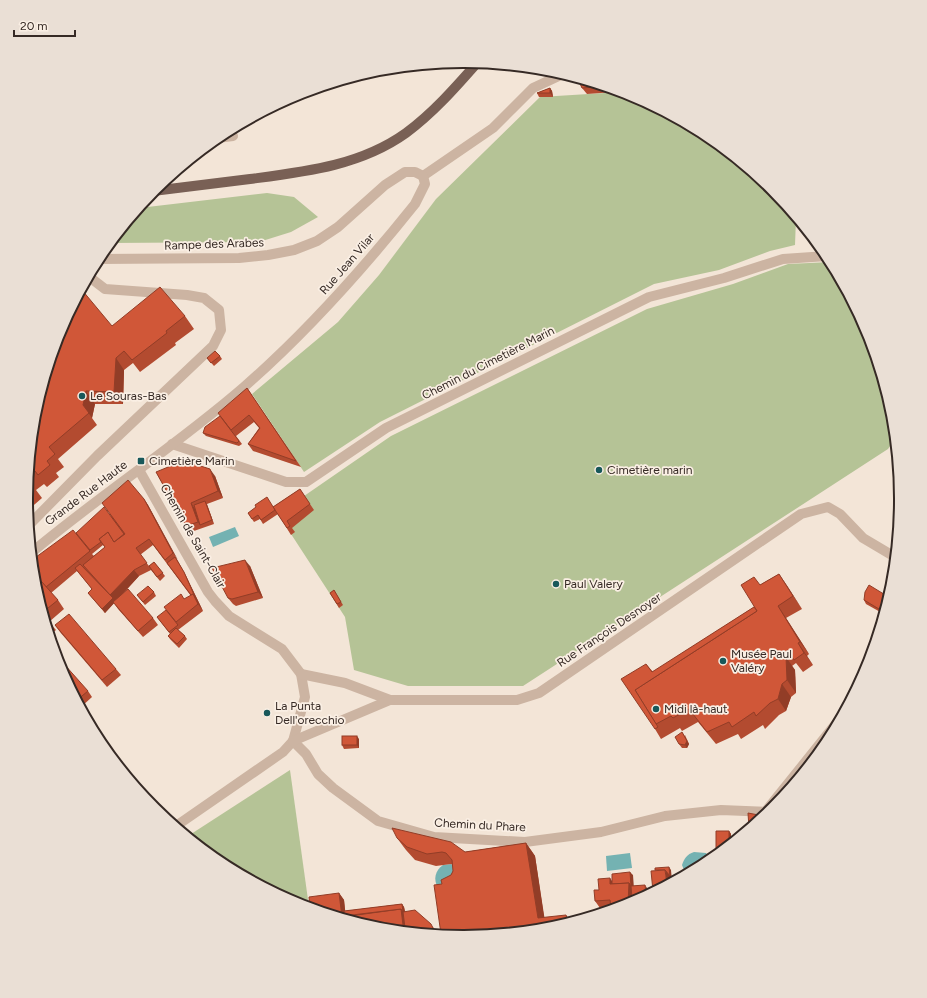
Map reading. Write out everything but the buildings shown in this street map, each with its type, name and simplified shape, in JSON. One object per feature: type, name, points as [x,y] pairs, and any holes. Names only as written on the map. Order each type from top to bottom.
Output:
[{"type":"main road","points":[[165,189],[302,172],[334,165],[364,156],[405,133],[428,115],[473,68]]},
{"type":"street","points":[[423,176],[493,128],[533,88],[554,78]]},
{"type":"street","name":"Rampe des Arabes","points":[[107,259],[239,258],[268,255],[294,250],[316,241],[338,227],[385,185],[405,172],[415,172],[423,176]]},
{"type":"street","name":"Rue Jean Vilar","points":[[139,470],[245,386],[323,312],[415,204],[425,184],[423,176]]},
{"type":"street","name":"Chemin du Cimetière Marin","points":[[172,444],[286,482],[306,482],[386,428],[649,297],[724,278],[783,259],[819,257]]},
{"type":"street","points":[[34,520],[97,456],[213,346],[221,330],[219,310],[204,298],[187,294],[105,289],[93,280]]},
{"type":"street","name":"Grande Rue Haute","points":[[36,548],[58,530],[139,470]]},
{"type":"street","name":"Chemin de Saint-Clair","points":[[139,470],[208,592],[215,601],[229,616],[282,649],[300,674],[305,698],[293,741]]},
{"type":"street","name":"Rue François Desnoyer","points":[[300,674],[345,683],[390,700],[517,700],[540,693],[801,514],[828,507],[840,514],[863,538],[890,554]]},
{"type":"street","points":[[180,823],[268,763],[293,741],[390,700]]},
{"type":"street","name":"Chemin du Phare","points":[[293,741],[306,754],[318,774],[333,788],[378,821],[434,837],[525,842],[601,832],[666,816],[721,810],[760,811]]},
{"type":"green space","points":[[607,93],[628,101],[679,126],[726,157],[768,195],[796,226],[795,245],[770,251],[719,270],[654,284],[380,422],[304,472],[252,394],[338,322],[379,275],[436,199],[540,97]]},
{"type":"green space","points":[[267,193],[294,197],[318,217],[291,232],[259,242],[118,243],[148,207]]},
{"type":"green space","name":"Cimetière marin","points":[[822,262],[850,309],[871,361],[879,388],[886,415],[890,446],[888,449],[523,686],[408,686],[354,670],[345,617],[278,514],[391,436],[647,309],[733,284],[788,264]]},
{"type":"green space","points":[[290,770],[308,900],[248,872],[224,857],[192,833]]},
{"type":"water","points":[[235,527],[239,536],[213,547],[209,537]]},
{"type":"water","points":[[630,853],[632,868],[607,871],[606,856]]},
{"type":"water","points":[[692,853],[707,854],[684,869],[682,865],[684,861],[688,855]]},
{"type":"water","points":[[451,864],[459,870],[438,888],[435,878],[438,870],[443,865]]},
{"type":"place","name":"Le Souras-Bas","points":[[82,396]]},
{"type":"place","name":"Cimetière Marin","points":[[141,461]]},
{"type":"place","name":"Cimetière marin","points":[[599,470]]},
{"type":"place","name":"Paul Valery","points":[[556,584]]},
{"type":"place","name":"Musée Paul Valéry","points":[[723,661]]},
{"type":"place","name":"Midi là-haut","points":[[656,709]]},
{"type":"place","name":"La Punta Dell'orecchio","points":[[267,713]]}]
